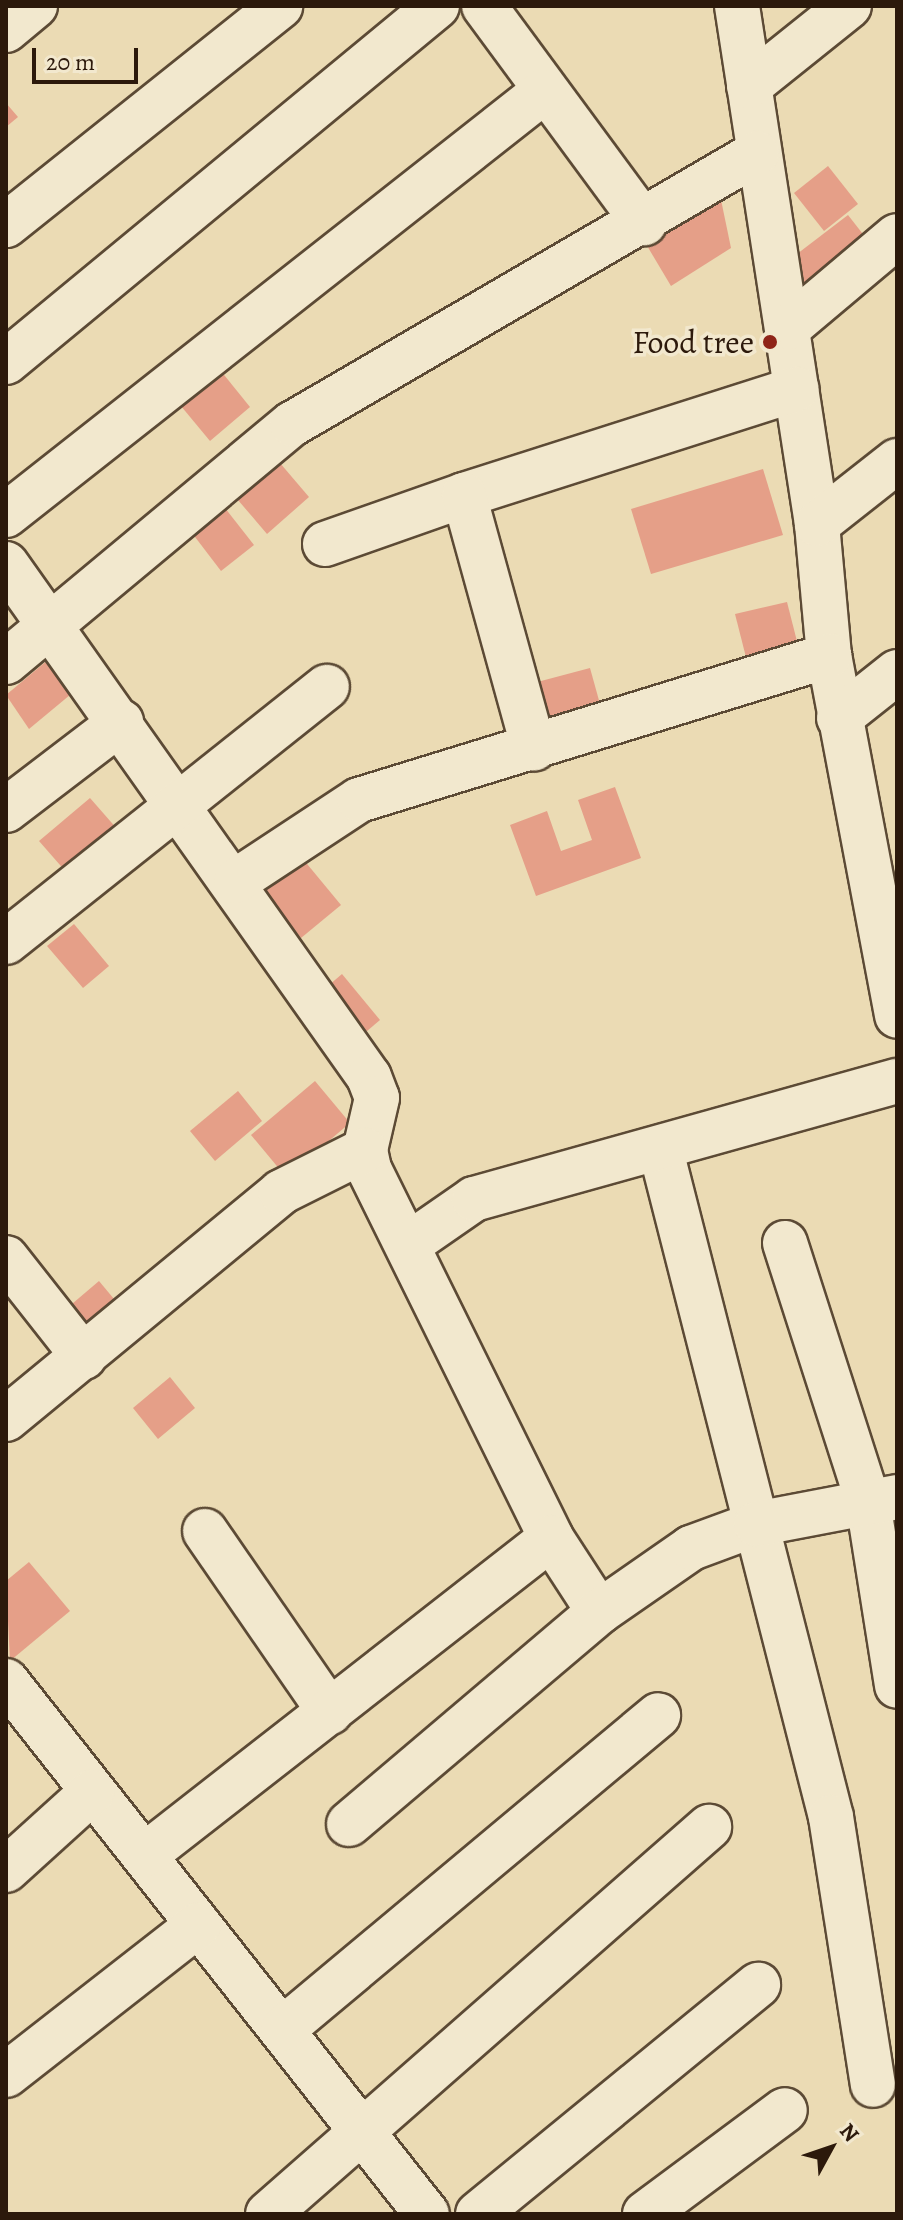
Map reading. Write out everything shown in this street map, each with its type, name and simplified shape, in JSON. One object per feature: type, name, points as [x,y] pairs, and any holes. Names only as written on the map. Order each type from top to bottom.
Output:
[{"type":"street","points":[[6,30],[35,6]]},
{"type":"street","points":[[6,225],[280,6]]},
{"type":"street","points":[[6,362],[437,6]]},
{"type":"street","points":[[484,6],[543,92],[644,223]]},
{"type":"street","points":[[737,6],[757,153],[789,327],[817,524],[829,655],[897,1016]]},
{"type":"street","points":[[749,86],[849,6]]},
{"type":"street","points":[[6,515],[543,92]]},
{"type":"street","points":[[6,662],[292,424],[644,223],[757,153]]},
{"type":"street","points":[[789,327],[897,236]]},
{"type":"street","points":[[325,544],[464,495],[797,389]]},
{"type":"street","points":[[817,524],[897,461]]},
{"type":"street","points":[[464,495],[534,749]]},
{"type":"street","points":[[6,564],[53,624],[236,881],[369,1077],[377,1116],[365,1150],[281,1192],[6,1419]]},
{"type":"street","points":[[236,881],[359,800],[534,749],[829,655]]},
{"type":"street","points":[[839,718],[897,672]]},
{"type":"street","points":[[6,942],[183,807],[327,687]]},
{"type":"street","points":[[6,810],[121,722]]},
{"type":"street","points":[[409,1244],[474,1199],[661,1151],[897,1081]]},
{"type":"street","points":[[365,1150],[551,1538],[599,1612]]},
{"type":"street","points":[[661,1151],[831,1817],[870,2086]]},
{"type":"street","points":[[785,1243],[882,1500],[897,1686]]},
{"type":"street","points":[[6,1258],[84,1357]]},
{"type":"street","points":[[349,1824],[599,1612],[691,1548],[756,1524],[882,1500]]},
{"type":"street","points":[[205,1531],[330,1712]]},
{"type":"street","points":[[145,1855],[551,1538]]},
{"type":"street","points":[[6,1681],[427,2214]]},
{"type":"street","points":[[283,2029],[658,1715]]},
{"type":"street","points":[[6,1870],[92,1792]]},
{"type":"street","points":[[268,2214],[359,2127],[709,1827]]},
{"type":"street","points":[[6,2075],[198,1925]]},
{"type":"street","points":[[478,2214],[758,1985]]},
{"type":"street","points":[[645,2214],[785,2110]]},
{"type":"building","points":[[6,103],[18,117],[6,127]]},
{"type":"building","points":[[828,166],[858,204],[824,231],[794,193]]},
{"type":"building","points":[[720,195],[731,248],[671,286],[643,239]]},
{"type":"building","points":[[848,215],[873,247],[805,300],[780,267]]},
{"type":"building","points":[[212,360],[250,407],[210,441],[171,394]]},
{"type":"building","points":[[274,456],[309,497],[267,534],[232,493]]},
{"type":"building","points":[[763,469],[783,535],[651,574],[631,509]]},
{"type":"building","points":[[225,508],[254,545],[221,571],[192,533]]},
{"type":"building","points":[[787,602],[802,661],[750,673],[735,614]]},
{"type":"building","points":[[55,654],[82,685],[29,729],[6,695]]},
{"type":"building","points":[[590,668],[605,722],[541,740],[526,685]]},
{"type":"building","points":[[615,787],[641,858],[536,896],[510,825],[547,811],[561,851],[592,840],[578,800]]},
{"type":"building","points":[[90,798],[118,830],[67,873],[39,841]]},
{"type":"building","points":[[298,853],[341,905],[301,938],[259,887]]},
{"type":"building","points":[[74,924],[109,966],[83,988],[47,946]]},
{"type":"building","points":[[342,974],[380,1020],[354,1042],[315,997]]},
{"type":"building","points":[[315,1081],[350,1123],[286,1177],[251,1135]]},
{"type":"building","points":[[238,1091],[262,1121],[215,1161],[190,1131]]},
{"type":"building","points":[[99,1281],[129,1317],[89,1351],[59,1315]]},
{"type":"building","points":[[170,1377],[195,1408],[158,1439],[133,1408]]},
{"type":"building","points":[[29,1562],[70,1611],[10,1661],[6,1581]]},
{"type":"place","name":"Food tree","points":[[770,342]]}]
